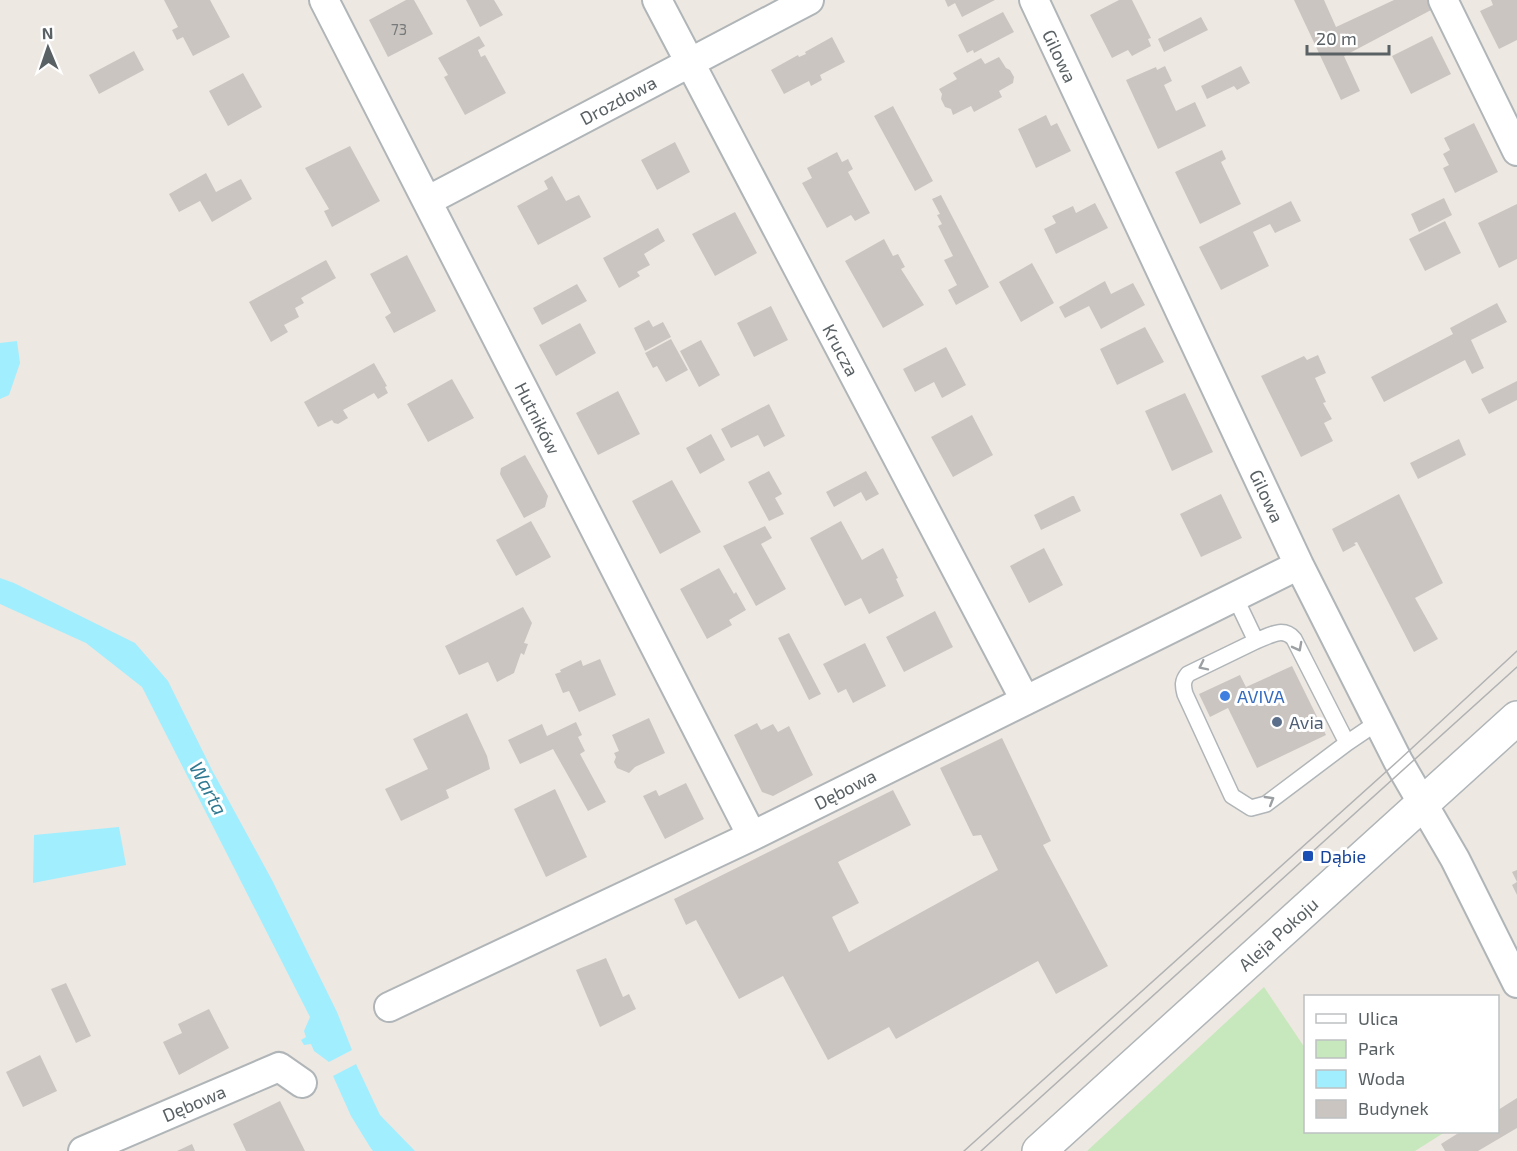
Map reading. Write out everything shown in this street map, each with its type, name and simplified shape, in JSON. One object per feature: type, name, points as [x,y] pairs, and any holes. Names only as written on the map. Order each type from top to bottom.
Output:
[{"type":"street","name":"Hutników","points":[[324,0],[752,836]]},
{"type":"street","name":"Krucza","points":[[657,0],[1024,700]]},
{"type":"street","name":"Drozdowa","points":[[427,201],[809,0]]},
{"type":"street","name":"Gilowa","points":[[1034,0],[1299,565],[1378,722],[1455,859],[1517,983]]},
{"type":"street","points":[[1443,0],[1517,151]]},
{"type":"street","name":"Dębowa","points":[[389,1007],[752,836],[1299,565]]},
{"type":"street","name":"Aleja Pokoju","points":[[1039,1151],[1517,718]]},
{"type":"street","name":"Dębowa","points":[[83,1151],[279,1067],[302,1083]]},
{"type":"lane","points":[[1235,597],[1256,641]]},
{"type":"lane","points":[[1347,743],[1291,635],[1286,632],[1279,632],[1256,641],[1188,674],[1184,679],[1185,694],[1232,796],[1251,808],[1266,804],[1378,722]]},
{"type":"green space","points":[[1264,987],[1304,1047],[1304,1133],[1443,1133],[1415,1151],[1087,1151]]},
{"type":"water","points":[[17,341],[20,363],[9,395],[0,399],[0,343]]},
{"type":"water","name":"Warta","points":[[0,578],[135,643],[168,681],[212,770],[272,880],[337,1012],[352,1050],[329,1062],[314,1051],[311,1044],[304,1045],[301,1040],[306,1037],[304,1031],[310,1017],[142,687],[86,643],[0,604]]},
{"type":"water","points":[[119,827],[126,865],[33,883],[34,835]]},
{"type":"water","points":[[356,1064],[380,1115],[415,1151],[373,1151],[370,1147],[351,1116],[333,1076]]},
{"type":"building","points":[[164,0],[210,0],[230,37],[193,56],[183,37],[177,40],[172,30],[178,27]]},
{"type":"building","points":[[406,0],[414,0],[433,34],[388,57],[369,20]]},
{"type":"building","points":[[466,0],[494,0],[503,15],[480,27]]},
{"type":"building","points":[[945,0],[995,0],[962,17],[955,3],[948,7]]},
{"type":"building","points":[[1119,0],[1132,0],[1151,38],[1148,39],[1151,46],[1132,56],[1128,50],[1112,58],[1090,15]]},
{"type":"building","points":[[1294,0],[1324,0],[1336,27],[1394,0],[1428,0],[1433,9],[1344,56],[1360,91],[1341,100]]},
{"type":"building","points":[[1491,0],[1517,0],[1517,40],[1499,49],[1480,11],[1493,5]]},
{"type":"building","points":[[1003,12],[1014,32],[974,53],[973,50],[967,53],[958,35]]},
{"type":"building","points":[[1201,17],[1208,30],[1164,52],[1158,39]]},
{"type":"building","points":[[479,36],[485,46],[478,50],[481,57],[485,55],[506,93],[465,115],[444,77],[448,75],[438,58]]},
{"type":"building","points":[[1432,36],[1451,74],[1411,94],[1392,56]]},
{"type":"building","points":[[832,37],[845,62],[820,75],[822,80],[811,86],[809,81],[784,94],[771,70],[798,55],[799,57],[806,54],[805,52]]},
{"type":"building","points":[[134,51],[144,70],[99,94],[89,75]]},
{"type":"building","points":[[999,57],[1014,77],[1013,83],[999,91],[1002,97],[974,112],[971,106],[953,115],[951,109],[945,107],[939,89],[957,79],[953,73],[981,58],[985,64]]},
{"type":"building","points":[[1165,66],[1172,81],[1164,85],[1176,111],[1195,102],[1206,126],[1158,149],[1126,80],[1156,67],[1157,70]]},
{"type":"building","points":[[1241,66],[1250,83],[1237,90],[1234,86],[1207,99],[1201,86]]},
{"type":"building","points":[[243,73],[262,107],[228,126],[209,91]]},
{"type":"building","points":[[893,106],[933,181],[915,191],[874,116]]},
{"type":"building","points":[[1046,115],[1051,126],[1057,123],[1071,151],[1036,168],[1018,129]]},
{"type":"building","points":[[1474,123],[1498,172],[1455,193],[1443,168],[1449,165],[1443,154],[1450,150],[1444,138]]},
{"type":"building","points":[[675,142],[690,172],[657,190],[641,160]]},
{"type":"building","points":[[350,146],[380,201],[332,227],[324,211],[329,209],[305,168]]},
{"type":"building","points":[[1222,150],[1226,159],[1221,162],[1241,204],[1200,224],[1175,172]]},
{"type":"building","points":[[837,152],[842,162],[848,159],[853,169],[848,172],[870,213],[855,221],[851,215],[827,228],[802,183],[812,178],[807,168]]},
{"type":"building","points":[[206,173],[216,192],[241,179],[252,199],[212,222],[200,201],[179,212],[169,194]]},
{"type":"building","points":[[552,176],[566,201],[579,195],[591,217],[538,245],[517,206],[548,189],[544,181]]},
{"type":"building","points":[[941,195],[989,287],[956,305],[948,290],[957,285],[944,260],[953,256],[938,226],[942,224],[937,215],[940,214],[932,199]]},
{"type":"building","points":[[1444,198],[1452,215],[1419,232],[1411,214]]},
{"type":"building","points":[[1291,201],[1301,221],[1275,233],[1270,224],[1253,232],[1269,266],[1221,290],[1199,247]]},
{"type":"building","points":[[1095,203],[1108,228],[1056,254],[1044,229],[1056,223],[1052,216],[1073,206],[1076,213]]},
{"type":"building","points":[[1517,204],[1517,259],[1499,268],[1478,223]]},
{"type":"building","points":[[735,212],[757,253],[715,276],[692,234]]},
{"type":"building","points":[[1445,221],[1461,253],[1425,271],[1409,239]]},
{"type":"building","points":[[658,228],[665,241],[644,254],[650,265],[637,272],[640,276],[619,288],[603,258]]},
{"type":"building","points":[[884,239],[893,256],[898,254],[905,267],[901,269],[924,305],[883,328],[845,261]]},
{"type":"building","points":[[407,255],[436,311],[394,333],[385,317],[391,313],[370,274]]},
{"type":"building","points":[[326,260],[336,278],[301,298],[304,303],[295,308],[299,317],[284,325],[288,332],[271,342],[249,302]]},
{"type":"building","points":[[1032,263],[1054,303],[1021,322],[999,282]]},
{"type":"building","points":[[1105,281],[1111,294],[1133,283],[1145,305],[1101,329],[1089,306],[1065,318],[1059,307]]},
{"type":"building","points":[[577,284],[587,301],[542,325],[533,308]]},
{"type":"building","points":[[1497,303],[1507,322],[1471,340],[1484,368],[1472,374],[1465,360],[1384,402],[1371,377],[1453,334],[1450,328]]},
{"type":"building","points":[[771,306],[788,340],[754,357],[737,323]]},
{"type":"building","points":[[649,320],[653,327],[663,322],[671,337],[645,351],[634,328]]},
{"type":"building","points":[[580,323],[596,353],[556,376],[539,345]]},
{"type":"building","points":[[1145,327],[1164,362],[1117,385],[1100,349]]},
{"type":"building","points":[[671,339],[688,370],[666,382],[657,366],[653,368],[645,353]]},
{"type":"building","points":[[701,340],[720,375],[699,387],[680,351]]},
{"type":"building","points":[[946,347],[966,385],[942,398],[934,382],[915,392],[903,369]]},
{"type":"building","points":[[1318,355],[1326,373],[1315,378],[1326,402],[1323,403],[1332,419],[1324,423],[1333,441],[1301,457],[1261,376],[1304,356],[1307,360]]},
{"type":"building","points":[[374,363],[387,386],[385,387],[388,393],[378,399],[374,393],[343,410],[348,418],[338,424],[332,420],[318,427],[304,402]]},
{"type":"building","points":[[452,379],[474,418],[428,442],[407,404]]},
{"type":"building","points":[[1517,381],[1517,400],[1489,414],[1481,399]]},
{"type":"building","points":[[618,391],[640,434],[598,455],[576,413]]},
{"type":"building","points":[[1185,393],[1213,452],[1172,471],[1145,411]]},
{"type":"building","points":[[769,404],[785,436],[764,447],[758,435],[731,448],[721,429]]},
{"type":"building","points":[[972,415],[993,455],[953,477],[931,437]]},
{"type":"building","points":[[711,434],[725,460],[700,474],[686,448]]},
{"type":"building","points":[[1459,439],[1466,455],[1418,479],[1410,463]]},
{"type":"building","points":[[525,455],[548,496],[545,507],[524,518],[500,474],[501,468]]},
{"type":"building","points":[[769,471],[782,494],[775,498],[784,514],[769,521],[748,482]]},
{"type":"building","points":[[866,471],[879,494],[866,501],[861,492],[834,507],[826,492]]},
{"type":"building","points":[[672,480],[701,532],[660,554],[632,501]]},
{"type":"building","points":[[1221,494],[1242,538],[1201,557],[1180,514]]},
{"type":"building","points":[[1399,494],[1443,583],[1415,598],[1438,639],[1414,652],[1357,542],[1354,543],[1356,545],[1343,552],[1332,529]]},
{"type":"building","points":[[1072,496],[1081,511],[1041,530],[1034,515]]},
{"type":"building","points":[[531,521],[551,557],[516,576],[496,540]]},
{"type":"building","points":[[841,521],[862,560],[883,548],[904,596],[869,614],[861,598],[845,606],[810,538]]},
{"type":"building","points":[[765,526],[772,538],[761,544],[786,589],[756,606],[723,546]]},
{"type":"building","points":[[1044,548],[1063,585],[1029,603],[1010,566]]},
{"type":"building","points":[[719,568],[746,610],[729,620],[732,625],[707,639],[680,589]]},
{"type":"building","points":[[523,607],[532,623],[524,643],[528,644],[524,655],[521,653],[514,673],[497,682],[488,662],[459,675],[445,646]]},
{"type":"building","points":[[935,611],[953,647],[904,672],[886,637]]},
{"type":"building","points":[[789,633],[821,694],[809,700],[778,638]]},
{"type":"building","points":[[865,643],[886,686],[853,703],[846,689],[838,693],[823,664]]},
{"type":"building","points":[[600,659],[616,695],[579,712],[569,691],[563,693],[555,674],[581,660],[583,666]]},
{"type":"building","name":"Avia","points":[[1292,666],[1326,735],[1257,768],[1228,708],[1210,717],[1199,694],[1240,675],[1246,687]]},
{"type":"building","points":[[467,713],[487,756],[490,769],[446,790],[449,798],[401,821],[385,789],[428,769],[413,739]]},
{"type":"building","points":[[649,718],[665,753],[635,767],[629,773],[617,768],[614,753],[619,751],[612,735]]},
{"type":"building","points":[[576,722],[582,735],[578,737],[585,751],[580,754],[606,802],[588,811],[553,749],[520,764],[508,740],[542,724],[547,736]]},
{"type":"building","points":[[757,723],[761,730],[773,724],[778,732],[789,726],[813,775],[773,796],[762,792],[734,735]]},
{"type":"building","points":[[1002,738],[1051,841],[1043,845],[1108,966],[1056,994],[1038,961],[896,1039],[889,1027],[828,1060],[783,976],[739,999],[696,920],[686,925],[674,899],[893,790],[911,825],[838,862],[859,903],[832,917],[849,952],[998,870],[981,835],[973,836],[940,768]]},
{"type":"building","points":[[686,783],[704,819],[665,839],[643,796],[656,790],[659,796]]},
{"type":"building","points":[[555,789],[587,857],[546,877],[514,809]]},
{"type":"building","points":[[1517,870],[1517,882],[1512,872]]},
{"type":"building","points":[[1517,882],[1517,895],[1512,885]]},
{"type":"building","points":[[606,958],[623,997],[629,994],[636,1009],[600,1027],[576,970]]},
{"type":"building","points":[[66,983],[91,1036],[76,1043],[51,989]]},
{"type":"building","points":[[209,1009],[229,1048],[179,1075],[163,1042],[182,1033],[178,1024]]},
{"type":"building","points":[[40,1055],[57,1091],[23,1107],[6,1072]]},
{"type":"building","points":[[1517,1098],[1517,1128],[1478,1151],[1445,1151],[1441,1144],[1458,1133],[1499,1133],[1499,1109]]},
{"type":"building","points":[[280,1101],[305,1151],[246,1151],[233,1124]]},
{"type":"building","points":[[192,1144],[195,1151],[177,1151]]},
{"type":"tram line","points":[[964,1151],[1517,651]]},
{"type":"tram line","points":[[981,1151],[1517,667]]},
{"type":"place","name":"AVIVA","points":[[1225,696]]},
{"type":"place","name":"Avia","points":[[1277,722]]},
{"type":"place","name":"Dąbie","points":[[1308,856]]}]
